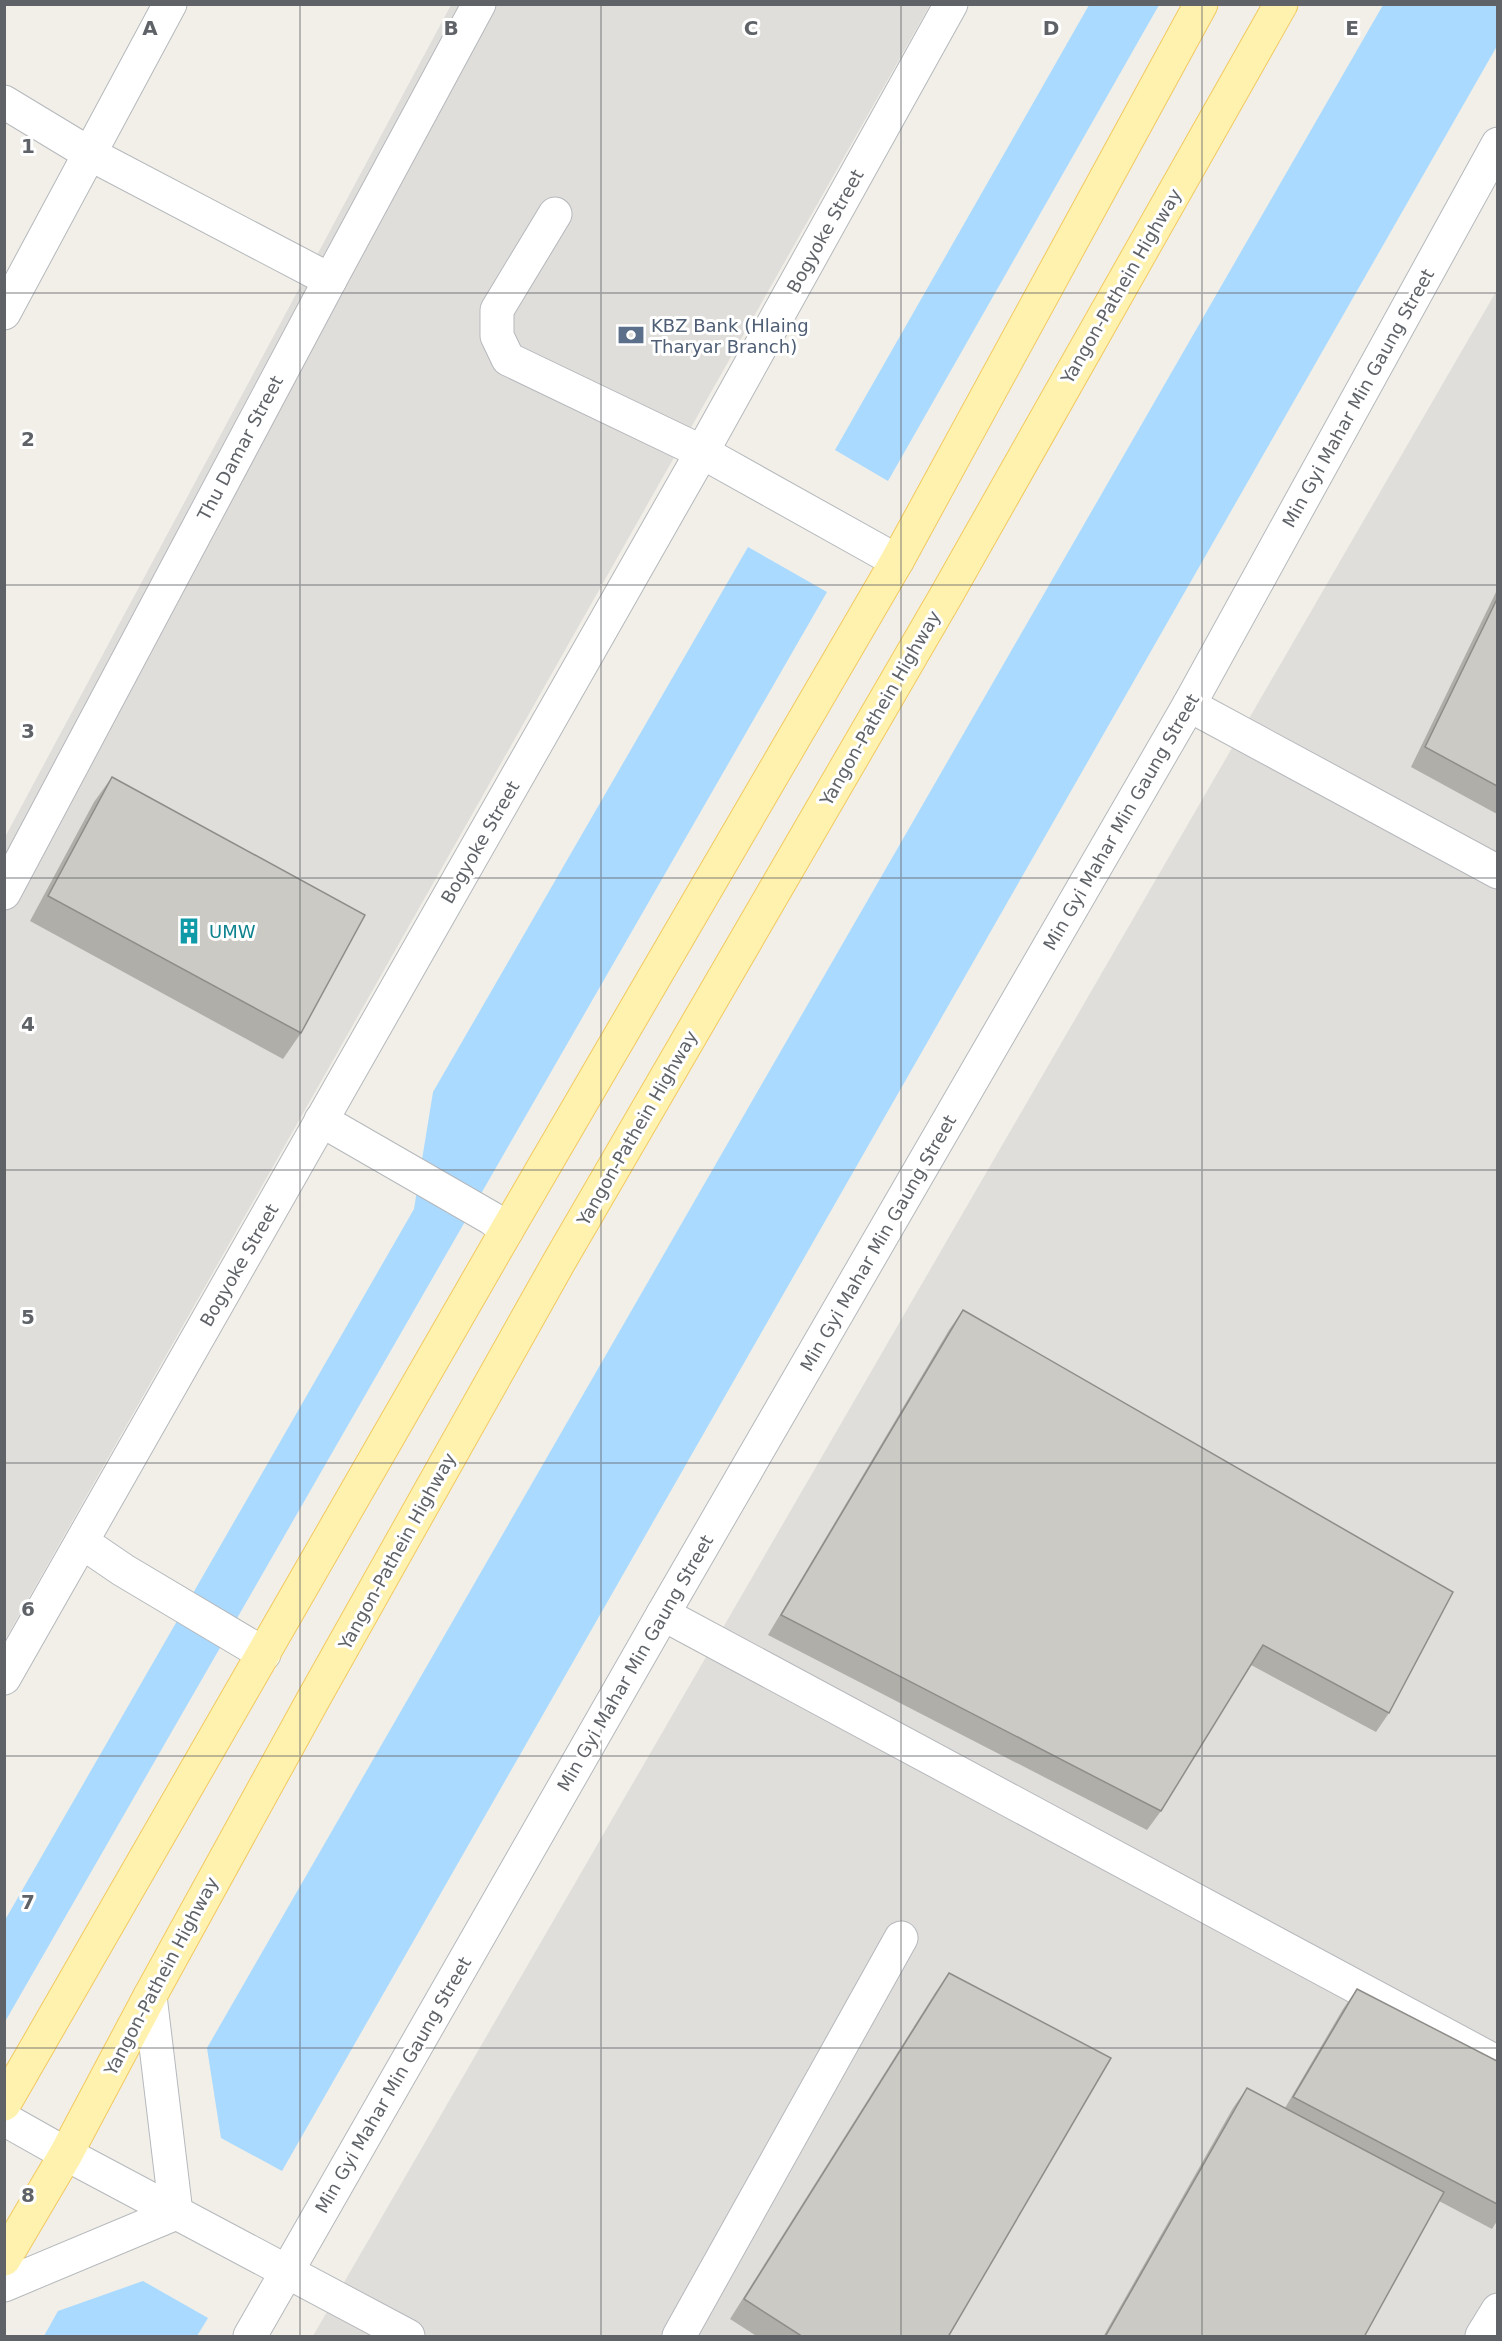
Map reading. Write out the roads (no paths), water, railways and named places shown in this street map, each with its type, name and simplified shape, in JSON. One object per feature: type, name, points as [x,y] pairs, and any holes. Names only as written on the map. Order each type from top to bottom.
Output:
[{"type":"main road","points":[[4,2104],[257,1650],[499,1224],[897,561],[1201,4]]},
{"type":"main road","name":"Yangon-Pathein Highway","points":[[4,2259],[66,2154],[314,1698],[559,1262],[946,594],[1281,4]]},
{"type":"street","points":[[4,313],[170,4]]},
{"type":"street","name":"Thu Damar Street","points":[[4,893],[479,4]]},
{"type":"street","name":"Bogyoke Street","points":[[4,1678],[702,452],[951,4]]},
{"type":"street","points":[[4,102],[90,154],[330,280]]},
{"type":"street","name":"Min Gyi Mahar Min Gaung Street","points":[[250,2337],[663,1614],[1189,705],[1497,144]]},
{"type":"street","points":[[555,214],[497,310],[496,336],[508,359],[702,452],[897,561]]},
{"type":"street","points":[[1189,705],[1497,872]]},
{"type":"street","points":[[321,1120],[499,1224]]},
{"type":"street","points":[[82,1542],[123,1570],[257,1650]]},
{"type":"street","points":[[663,1614],[1497,2063]]},
{"type":"street","points":[[679,2337],[902,1938]]},
{"type":"street","points":[[150,1996],[176,2213]]},
{"type":"street","points":[[4,2119],[408,2337]]},
{"type":"street","points":[[4,2285],[176,2213]]},
{"type":"street","points":[[1482,2337],[1497,2310]]},
{"type":"water","points":[[1089,5],[1159,5],[888,481],[835,450]]},
{"type":"water","points":[[1383,5],[1497,5],[1497,46],[282,2171],[221,2138],[207,2048]]},
{"type":"water","points":[[748,547],[827,592],[6,2020],[5,1920],[414,1209],[433,1092]]},
{"type":"water","points":[[143,2281],[208,2318],[197,2336],[44,2336],[58,2311]]},
{"type":"place","name":"KBZ Bank (Hlaing Tharyar Branch)","points":[[631,335]]},
{"type":"place","name":"UMW","points":[[189,931]]}]
